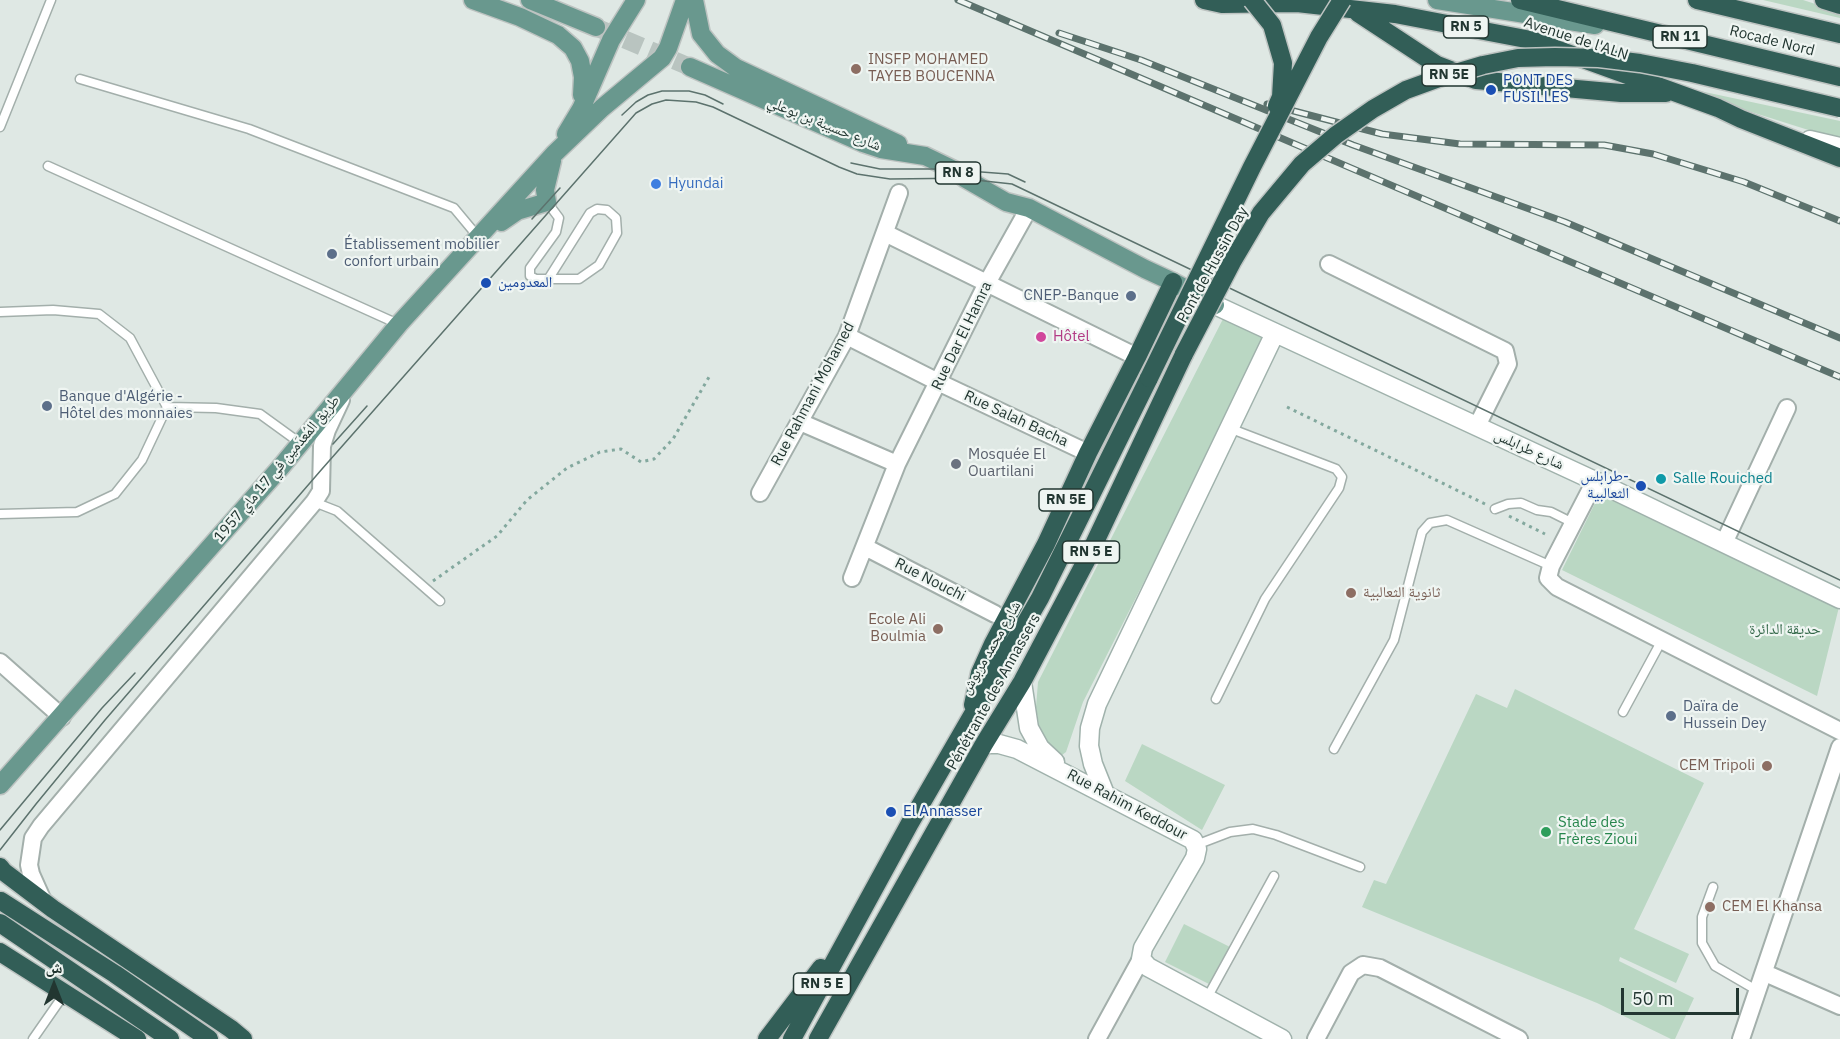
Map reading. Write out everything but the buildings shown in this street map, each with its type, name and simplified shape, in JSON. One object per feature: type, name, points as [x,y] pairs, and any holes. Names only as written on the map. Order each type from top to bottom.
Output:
[{"type":"highway","name":"Avenue de l'ALN","points":[[1203,0],[1222,4],[1348,5],[1531,40],[1718,108]]},
{"type":"highway","points":[[1252,0],[1272,25],[1283,63],[1281,97],[1252,167]]},
{"type":"highway","points":[[1393,0],[1448,19],[1531,40]]},
{"type":"highway","name":"Rocade Nord","points":[[1520,0],[1840,77]]},
{"type":"highway","name":"Rocade Nord","points":[[1697,0],[1840,34]]},
{"type":"highway","points":[[1824,0],[1840,5]]},
{"type":"highway","points":[[1252,167],[1319,37],[1348,5],[1437,65],[1476,80],[1621,93],[1677,94]]},
{"type":"highway","name":"Pont de Hussin Day","points":[[1184,354],[1232,262],[1261,213],[1302,164],[1336,135],[1373,109],[1406,90],[1483,65],[1518,58],[1599,58],[1640,63],[1840,108]]},
{"type":"highway","name":"RN 5","points":[[1718,108],[1840,158]]},
{"type":"highway","name":"Pont de Hussin Day","points":[[1149,378],[1252,167]]},
{"type":"highway","name":"RN 5E","points":[[969,722],[980,673],[1046,544],[1088,453],[1173,282]]},
{"type":"highway","name":"Pénétrante des Annassers","points":[[818,1039],[984,744],[1022,682],[1087,559],[1184,354]]},
{"type":"highway","name":"شارع محمد مربوش","points":[[851,929],[1040,597],[1149,378]]},
{"type":"highway","points":[[0,867],[44,903],[222,1022],[243,1039]]},
{"type":"highway","points":[[1,901],[115,974],[209,1039]]},
{"type":"highway","points":[[0,923],[170,1039]]},
{"type":"highway","points":[[767,1039],[851,929]]},
{"type":"highway","name":"RN 5 E","points":[[792,1039],[851,929]]},
{"type":"highway","points":[[0,952],[137,1039]]},
{"type":"main road","points":[[473,0],[520,17],[558,35],[573,48],[580,61],[584,77],[580,109]]},
{"type":"main road","points":[[530,0],[596,27]]},
{"type":"main road","points":[[481,236],[517,211],[547,202],[544,190],[554,154],[580,109],[611,40],[636,0]]},
{"type":"main road","points":[[554,154],[602,108],[663,58],[685,0]]},
{"type":"main road","points":[[694,0],[701,34],[717,54],[736,68],[925,156]]},
{"type":"main road","points":[[1437,0],[1696,41]]},
{"type":"main road","name":"شارع حسيبة بن بوعلي","points":[[690,67],[863,143],[895,152],[925,156],[954,170],[1006,202],[1029,208],[1215,305]]},
{"type":"main road","points":[[1718,108],[1799,137],[1840,147]]},
{"type":"main road","name":"طريق المُعدَمين في 17 ماي 1957","points":[[0,785],[300,443],[399,324],[554,154]]},
{"type":"main road","name":"شارع طرابلس","points":[[1215,305],[1595,481],[1840,599]]},
{"type":"main road","points":[[1105,794],[1091,755],[1089,737],[1091,721],[1101,695],[1275,333]]},
{"type":"main road","points":[[1022,682],[1027,717],[1034,738],[1048,756],[1072,776],[1083,732],[1091,721]]},
{"type":"main road","name":"Rue Rahim Keddour","points":[[984,744],[999,744],[1017,748],[1189,837],[1196,845],[1195,858],[1143,948],[1141,959]]},
{"type":"main road","points":[[1141,959],[1148,967],[1273,1037]]},
{"type":"street","name":"Rue Rahmani Mohamed","points":[[760,493],[847,336],[899,193]]},
{"type":"street","name":"Rue Dar El Hamra","points":[[852,578],[897,464],[987,283],[1029,208]]},
{"type":"street","points":[[885,233],[1137,357]]},
{"type":"street","points":[[1329,264],[1505,351],[1508,364],[1477,426]]},
{"type":"street","name":"Rue Salah Bacha","points":[[847,336],[939,383],[1088,453]]},
{"type":"street","points":[[44,903],[29,865],[33,838],[41,825],[314,502],[321,491],[324,438],[348,386]]},
{"type":"street","points":[[1724,543],[1787,408]]},
{"type":"street","points":[[800,422],[897,464]]},
{"type":"street","points":[[1595,481],[1551,566],[1548,578],[1557,587],[1840,731]]},
{"type":"street","name":"Rue Nouchi","points":[[865,547],[995,614]]},
{"type":"street","points":[[0,662],[62,717]]},
{"type":"street","points":[[1741,1039],[1840,747]]},
{"type":"street","points":[[1098,1039],[1141,959]]},
{"type":"street","points":[[1316,1039],[1351,973],[1363,965],[1380,968],[1519,1039]]},
{"type":"street","points":[[1765,973],[1840,1006]]},
{"type":"lane","points":[[0,127],[51,0]]},
{"type":"lane","points":[[80,80],[249,129],[453,208],[481,236]]},
{"type":"lane","points":[[48,166],[399,324]]},
{"type":"lane","points":[[547,202],[559,218],[556,232],[530,268],[530,276],[536,279],[579,279],[599,265],[617,233],[616,218],[607,210],[597,209],[590,213],[549,278]]},
{"type":"lane","points":[[0,312],[53,310],[99,314],[130,338],[167,407]]},
{"type":"lane","points":[[167,407],[216,408],[260,414],[300,443]]},
{"type":"lane","points":[[0,514],[77,512],[115,494],[142,460],[167,407]]},
{"type":"lane","points":[[1216,699],[1265,599],[1339,488],[1342,477],[1336,469],[1228,428]]},
{"type":"lane","points":[[314,502],[337,511],[440,601]]},
{"type":"lane","points":[[1495,509],[1508,504],[1521,503],[1537,510],[1551,512],[1573,523]]},
{"type":"lane","points":[[1334,749],[1394,640],[1422,532],[1430,523],[1447,520],[1551,566]]},
{"type":"lane","points":[[1623,712],[1662,640]]},
{"type":"lane","points":[[1196,845],[1230,832],[1253,829],[1276,835],[1360,867]]},
{"type":"lane","points":[[1207,998],[1275,876]]},
{"type":"lane","points":[[1713,887],[1702,917],[1702,943],[1715,966],[1758,991]]},
{"type":"lane","points":[[33,1039],[65,993]]},
{"type":"path","points":[[424,588],[497,536],[527,500],[567,468],[600,452],[610,450],[621,449],[641,462],[654,459],[673,439],[709,377]]},
{"type":"path","points":[[1287,407],[1545,534]]},
{"type":"green space","points":[[1763,0],[1803,0],[1840,12],[1840,18]]},
{"type":"green space","points":[[1672,85],[1840,121],[1840,140],[1723,103]]},
{"type":"green space","points":[[1225,315],[1264,337],[1227,418],[1083,702],[1066,752],[1062,755],[1045,739],[1039,725],[1036,707],[1038,682]]},
{"type":"green space","name":"حديقة الدائرة","points":[[1601,491],[1839,607],[1817,696],[1562,570]]},
{"type":"green space","name":"Stade des Frères Zioui","points":[[1515,689],[1704,783],[1634,929],[1689,954],[1676,983],[1620,957],[1619,961],[1694,998],[1675,1039],[1597,1003],[1362,907],[1374,880],[1386,884],[1476,694],[1507,708]]},
{"type":"green space","points":[[1142,744],[1225,785],[1202,830],[1125,781]]},
{"type":"green space","points":[[1184,924],[1232,948],[1213,986],[1165,962]]},
{"type":"tunnel","points":[[600,29],[690,67]]},
{"type":"tram line","points":[[622,115],[636,102],[662,91],[689,91],[705,95],[723,104]]},
{"type":"tram line","points":[[0,850],[105,720],[322,469],[636,113],[652,104],[666,100],[696,102],[713,107],[857,174],[890,179],[975,178],[966,179],[1012,184],[1840,580]]},
{"type":"tram line","points":[[851,163],[880,169],[942,169],[1008,174],[1025,182]]},
{"type":"tram line","points":[[532,219],[560,188]]},
{"type":"tram line","points":[[333,444],[367,406]]},
{"type":"tram line","points":[[0,830],[102,708],[135,673]]},
{"type":"railway","points":[[958,0],[1840,377]]},
{"type":"railway","points":[[1059,33],[1141,60],[1353,145],[1565,222],[1840,338]]},
{"type":"railway","points":[[1267,104],[1382,134],[1460,144],[1604,145],[1653,154],[1744,182],[1840,221]]},
{"type":"place","name":"INSFP MOHAMED TAYEB BOUCENNA","points":[[856,69]]},
{"type":"place","name":"PONT DES FUSILLES","points":[[1491,90]]},
{"type":"place","name":"Hyundai","points":[[656,184]]},
{"type":"place","name":"Établissement mobilier confort urbain","points":[[332,254]]},
{"type":"place","name":"المعدومين","points":[[486,283]]},
{"type":"place","name":"CNEP-Banque","points":[[1131,296]]},
{"type":"place","name":"Hôtel","points":[[1041,337]]},
{"type":"place","name":"Banque d'Algérie - Hôtel des monnaies","points":[[47,406]]},
{"type":"place","name":"Mosquée El Ouartilani","points":[[956,464]]},
{"type":"place","name":"Salle Rouiched","points":[[1661,479]]},
{"type":"place","name":"طرابلس- الثعالبية","points":[[1641,486]]},
{"type":"place","name":"ثانوية الثعالبية","points":[[1351,593]]},
{"type":"place","name":"Ecole Ali Boulmia","points":[[938,629]]},
{"type":"place","name":"Daïra de Hussein Dey","points":[[1671,716]]},
{"type":"place","name":"CEM Tripoli","points":[[1767,766]]},
{"type":"place","name":"El Annasser","points":[[891,812]]},
{"type":"place","name":"Stade des Frères Zioui","points":[[1546,832]]},
{"type":"place","name":"CEM El Khansa","points":[[1710,907]]}]
